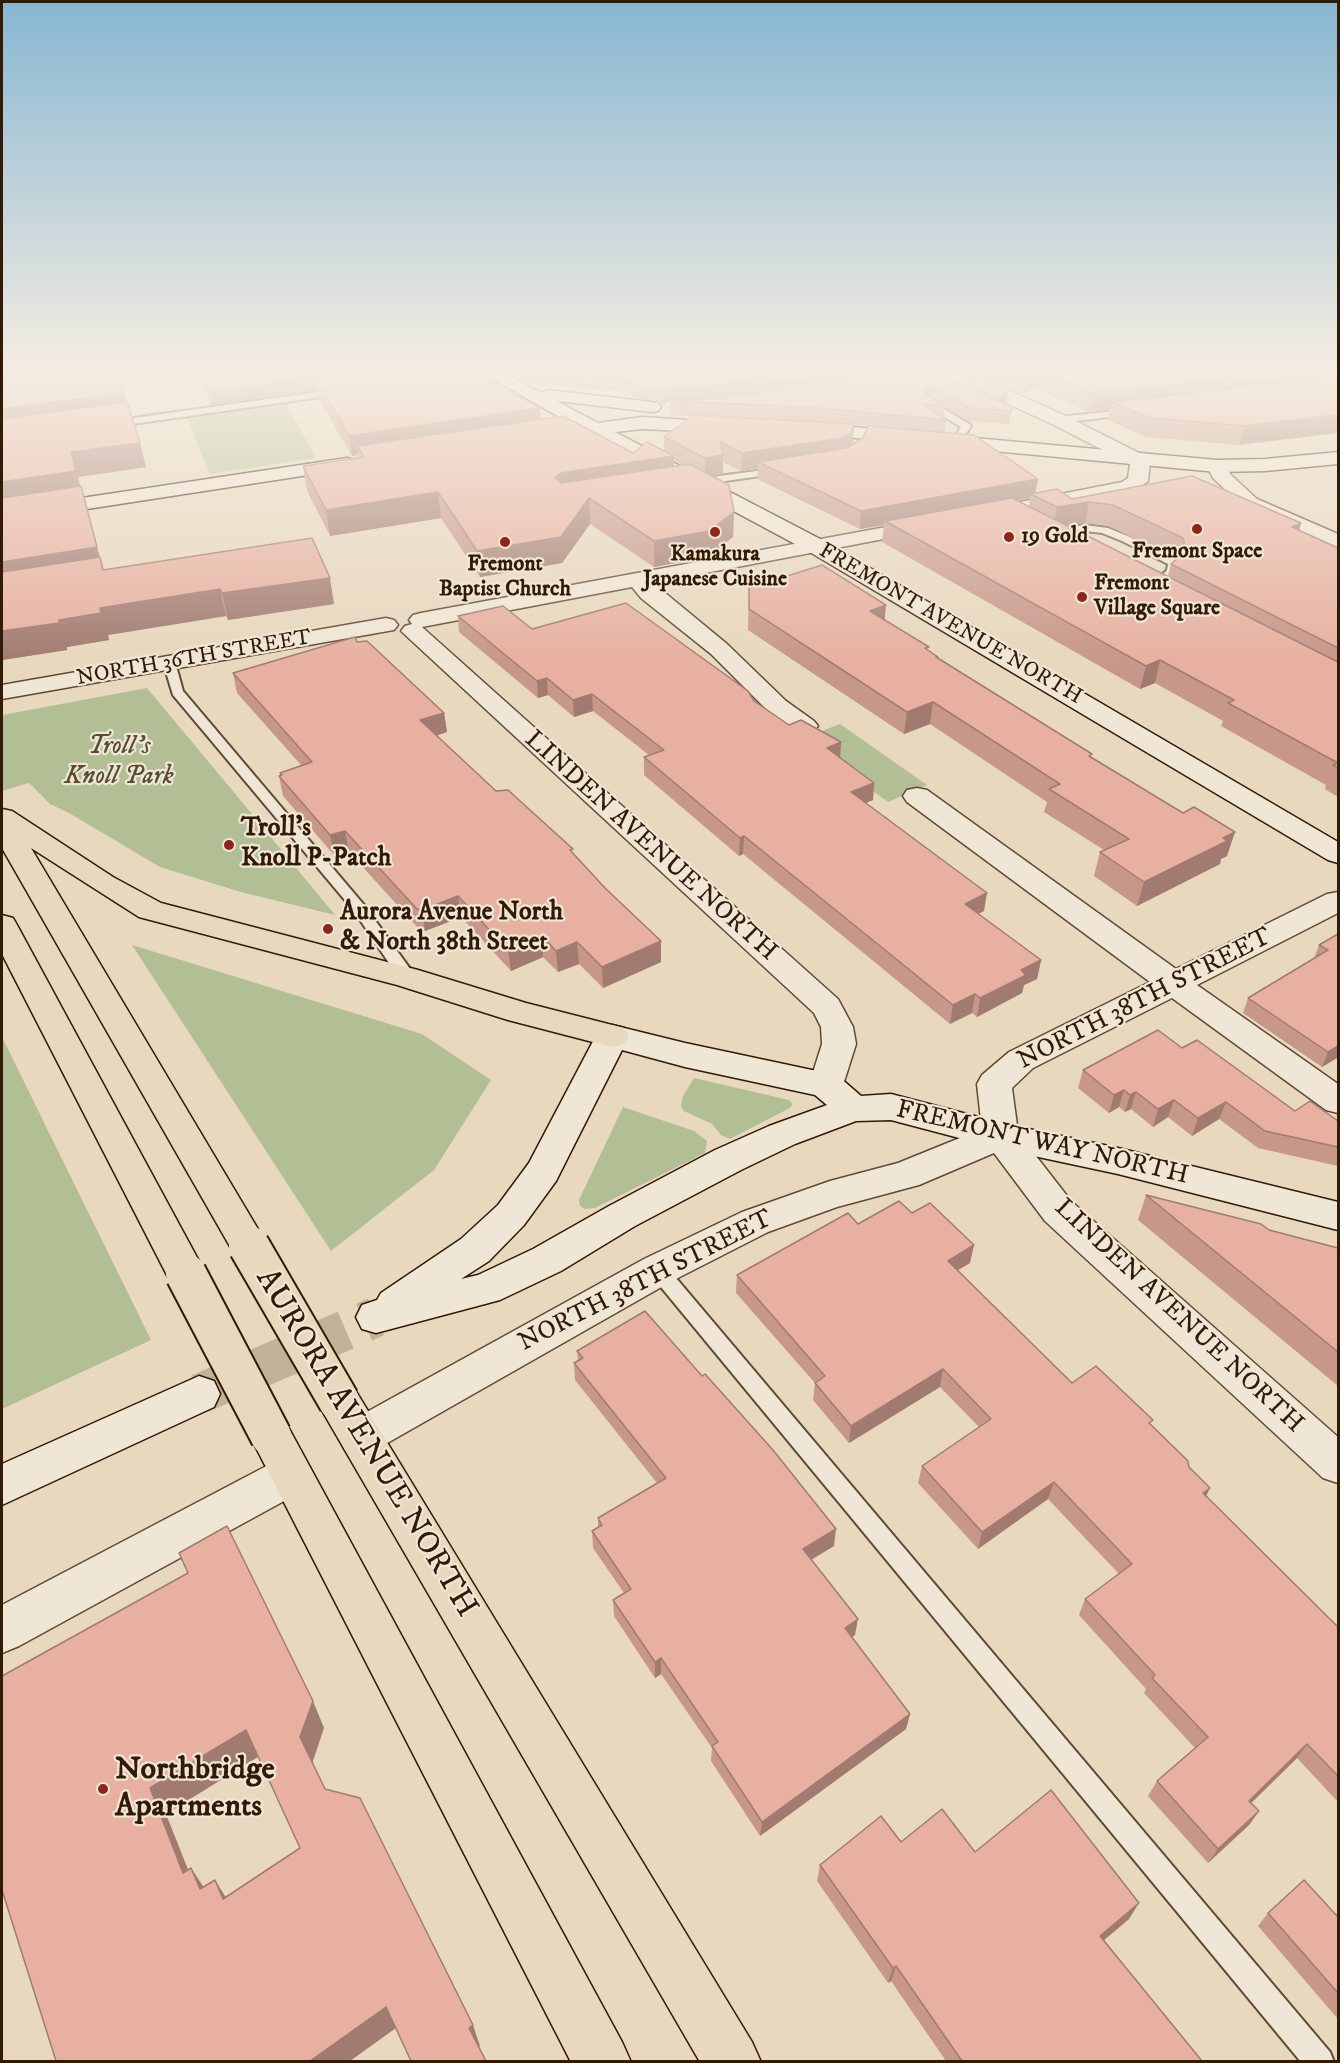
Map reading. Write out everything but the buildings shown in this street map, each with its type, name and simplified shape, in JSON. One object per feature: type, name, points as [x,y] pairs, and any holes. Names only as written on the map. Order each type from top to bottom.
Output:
[{"type":"highway","points":[[2,817],[93,877],[150,910],[407,977],[520,1012],[612,1036]]},
{"type":"highway","name":"AURORA AVENUE NORTH","points":[[2,824],[350,1419],[732,2061]]},
{"type":"highway","points":[[2,924],[602,2061]]},
{"type":"street","points":[[2,516],[312,469]]},
{"type":"street","name":"FREMONT AVENUE NORTH","points":[[672,469],[816,546],[1338,854]]},
{"type":"street","points":[[1006,510],[1128,487],[1138,481],[1139,469]]},
{"type":"street","points":[[1219,469],[1223,478],[1250,503],[1338,542]]},
{"type":"street","name":"NORTH 36TH STREET","points":[[2,692],[169,662],[406,625],[947,521]]},
{"type":"street","points":[[638,580],[649,593],[719,649],[777,706],[805,726]]},
{"type":"street","name":"LINDEN AVENUE NORTH","points":[[406,625],[827,1007],[837,1027],[839,1097]]},
{"type":"street","points":[[917,796],[1338,1101]]},
{"type":"street","name":"NORTH 38TH STREET","points":[[350,1419],[755,1222],[830,1196],[906,1175],[1001,1136],[994,1084],[1022,1060],[1338,901]]},
{"type":"street","points":[[612,1036],[543,1171],[511,1215],[475,1250],[376,1317],[486,1289],[547,1260],[622,1216],[782,1135],[839,1097]]},
{"type":"street","name":"FREMONT WAY NORTH","points":[[612,1036],[839,1097],[891,1107],[1001,1136],[1118,1161],[1338,1216]]},
{"type":"street","name":"LINDEN AVENUE NORTH","points":[[1001,1136],[1058,1211],[1338,1464]]},
{"type":"street","points":[[2,1485],[199,1394]]},
{"type":"street","points":[[2,1630],[281,1455]]},
{"type":"lane","points":[[673,486],[787,470]]},
{"type":"lane","points":[[1068,542],[1046,531],[1085,528],[1104,530],[1173,563],[1173,571],[1155,587],[1165,592]]},
{"type":"lane","points":[[169,662],[177,692],[359,908],[407,977]]},
{"type":"lane","points":[[658,1270],[1320,2061]]},
{"type":"green space","points":[[208,469],[241,469],[210,474]]},
{"type":"green space","name":"Troll's Knoll Park","points":[[147,688],[335,915],[241,892],[160,867],[50,804],[29,783],[2,791],[2,715]]},
{"type":"green space","points":[[840,724],[927,785],[888,802],[801,739]]},
{"type":"green space","points":[[132,945],[422,1034],[491,1080],[434,1170],[331,1251]]},
{"type":"green space","points":[[2,1037],[151,1340],[2,1409]]},
{"type":"green space","points":[[694,1078],[789,1100],[793,1104],[790,1108],[730,1139],[721,1135],[712,1124],[684,1111],[681,1106],[683,1096]]},
{"type":"green space","points":[[623,1107],[694,1131],[707,1141],[705,1153],[595,1208],[585,1209],[580,1206],[579,1200]]},
{"type":"tunnel","points":[[199,1394],[376,1317]]},
{"type":"place","name":"Fremont Space","points":[[1197,529]]},
{"type":"place","name":"Kamakura Japanese Cuisine","points":[[715,532]]},
{"type":"place","name":"19 Gold","points":[[1009,537]]},
{"type":"place","name":"Fremont Baptist Church","points":[[505,542]]},
{"type":"place","name":"Fremont Village Square","points":[[1082,597]]},
{"type":"place","name":"Troll's Knoll P-Patch","points":[[229,845]]},
{"type":"place","name":"Aurora Avenue North & North 38th Street","points":[[328,929]]},
{"type":"place","name":"Northbridge Apartments","points":[[103,1789]]}]
